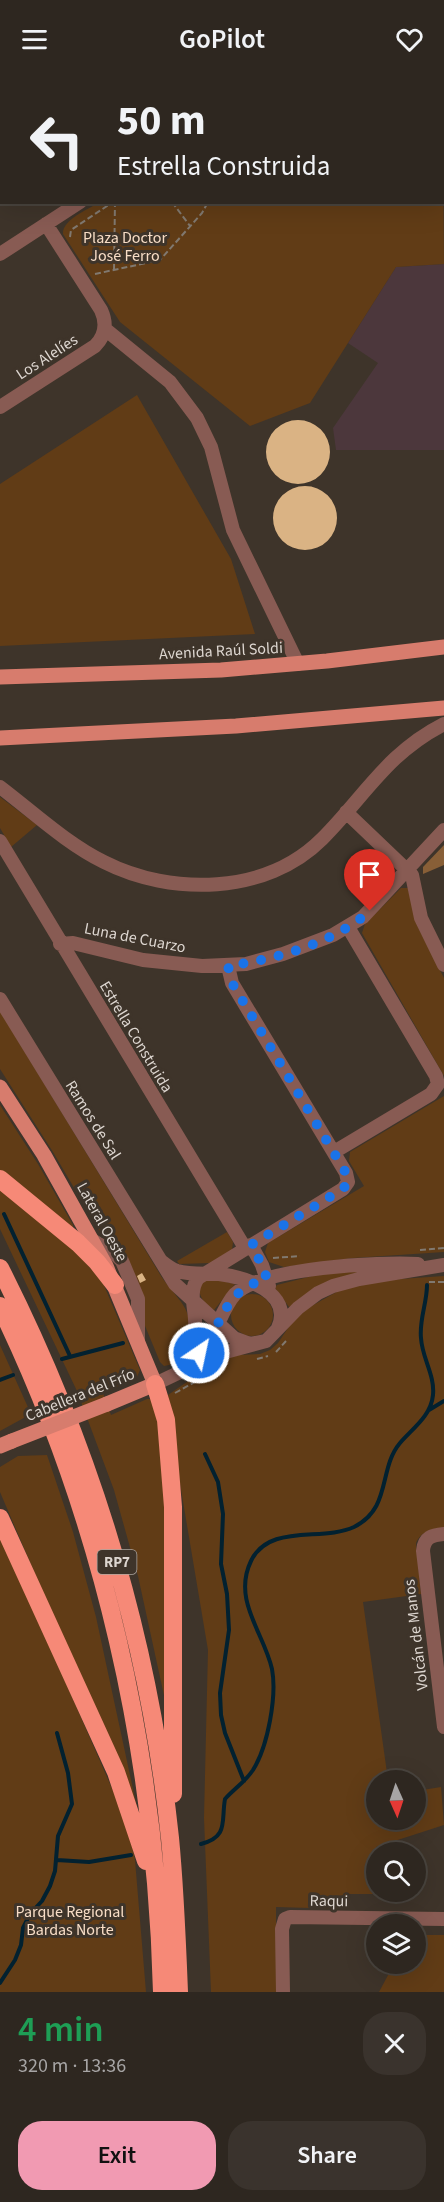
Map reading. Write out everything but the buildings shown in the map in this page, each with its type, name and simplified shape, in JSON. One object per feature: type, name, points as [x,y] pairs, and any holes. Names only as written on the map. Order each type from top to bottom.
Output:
[{"type":"highway","points":[[0,1179],[78,1243],[115,1285]]},
{"type":"highway","name":"RP7","points":[[0,1268],[38,1347],[67,1416],[96,1496],[132,1623],[166,1802],[173,1873],[179,1992]]},
{"type":"highway","name":"RP7","points":[[0,1306],[32,1377],[68,1467],[106,1591],[126,1677],[149,1809],[158,1897],[162,1992]]},
{"type":"highway","points":[[155,1384],[166,1420],[173,1507],[173,1873]]},
{"type":"highway","points":[[0,1518],[118,1778],[158,1897]]},
{"type":"main road","name":"Avenida Raúl Soldi","points":[[0,677],[208,671],[298,664],[444,647]]},
{"type":"main road","points":[[0,738],[250,725],[444,708]]},
{"type":"main road","name":"Lateral Oeste","points":[[0,1088],[40,1150],[92,1240],[115,1285],[155,1384]]},
{"type":"main road","name":"Cabellera del Frío","points":[[6,1443],[155,1384]]},
{"type":"street","points":[[0,254],[77,204]]},
{"type":"street","points":[[46,224],[101,310],[105,329],[170,382],[197,418],[211,447],[233,530],[298,664]]},
{"type":"street","name":"Los Alelíes","points":[[0,407],[95,346],[104,336],[105,329]]},
{"type":"street","points":[[0,787],[102,862],[147,878],[182,884],[229,883],[253,878],[274,870],[313,848],[401,751],[444,724]]},
{"type":"street","points":[[346,812],[408,870],[414,882],[421,918],[444,965]]},
{"type":"street","name":"Luna de Cuarzo","points":[[60,944],[79,944],[133,958],[164,963],[228,966],[283,954],[348,927],[370,911],[444,830]]},
{"type":"street","name":"Estrella Construida","points":[[0,841],[60,944],[248,1247],[262,1265],[270,1294],[278,1303],[282,1335]]},
{"type":"street","points":[[334,1152],[431,1094],[438,1086],[436,1076],[348,927]]},
{"type":"street","points":[[177,1373],[190,1350],[195,1332],[192,1301],[194,1285],[204,1273],[343,1189],[348,1182],[346,1173],[334,1152],[232,983],[228,966]]},
{"type":"street","name":"Ramos de Sal","points":[[0,999],[175,1284],[239,1341],[255,1344],[266,1341]]},
{"type":"street","points":[[92,1240],[114,1253],[122,1261],[137,1295],[138,1342]]},
{"type":"street","points":[[158,1257],[176,1270],[223,1275],[252,1284],[270,1294]]},
{"type":"street","name":"Cabellera del Frío","points":[[177,1373],[204,1348],[232,1298],[252,1284],[267,1279],[353,1264],[444,1265]]},
{"type":"street","name":"Cabellera del Frío","points":[[155,1384],[218,1354],[282,1335],[304,1302],[333,1286],[359,1279],[444,1265]]},
{"type":"street","name":"Volcán de Manos","points":[[444,1534],[426,1540],[423,1551],[444,1727]]},
{"type":"street","name":"Raqui","points":[[283,1992],[282,1929],[285,1919],[295,1917],[444,1919]]},
{"type":"path","points":[[70,238],[71,230],[111,204]]},
{"type":"path","points":[[114,204],[114,270]]},
{"type":"path","points":[[174,204],[190,226]]},
{"type":"path","points":[[101,283],[95,274],[160,260],[202,213],[207,204]]},
{"type":"path","points":[[423,1283],[444,1282]]},
{"type":"path","points":[[251,1359],[266,1357],[275,1352],[282,1335]]},
{"type":"path","points":[[172,1395],[206,1375]]},
{"type":"shaded area","points":[[444,264],[444,450],[336,450],[333,428],[378,363],[348,343],[396,267]]},
{"type":"shaded area","points":[[444,845],[444,865],[423,874],[423,867]]},
{"type":"green space","name":"Plaza Doctor José Ferro","points":[[96,204],[443,204],[444,264],[396,267],[310,403],[250,426],[120,322],[63,234],[66,224]]},
{"type":"green space","points":[[137,395],[231,559],[255,634],[0,646],[0,484]]},
{"type":"green space","points":[[0,797],[37,825],[11,847],[0,828]]},
{"type":"green space","points":[[401,888],[408,888],[418,927],[444,978],[444,1076],[362,933],[365,924]]},
{"type":"green space","points":[[0,1011],[161,1276],[185,1309],[188,1316],[188,1335],[181,1355],[171,1364],[164,1366],[160,1362],[106,1242],[53,1152],[0,1069]]},
{"type":"green space","points":[[444,1096],[444,1252],[353,1258],[284,1267],[269,1262],[265,1252],[268,1243],[364,1186],[349,1161],[350,1152]]},
{"type":"green space","points":[[0,1105],[38,1164],[73,1228],[0,1173]]},
{"type":"green space","points":[[0,1186],[62,1235],[103,1283],[140,1370],[136,1379],[103,1393],[111,1415],[147,1399],[152,1399],[157,1403],[167,1491],[165,1700],[138,1576],[114,1490],[77,1391],[0,1229]]},
{"type":"green space","points":[[227,1232],[233,1242],[232,1250],[211,1263],[179,1264],[177,1261]]},
{"type":"green space","points":[[366,1270],[289,1307],[275,1288],[277,1285],[316,1275]]},
{"type":"green space","points":[[444,1276],[444,1528],[431,1530],[416,1543],[421,1594],[363,1602],[387,1770],[366,1770],[366,1830],[426,1830],[426,1789],[441,1787],[444,1825],[391,1842],[366,1842],[366,1894],[346,1894],[347,1909],[276,1907],[276,1992],[211,1992],[204,1818],[208,1650],[173,1442],[168,1395],[217,1361],[238,1355],[260,1354],[270,1350],[278,1343],[292,1322],[308,1308],[340,1290],[386,1280]]},
{"type":"green space","points":[[209,1278],[235,1284],[214,1310],[200,1295],[201,1286]]},
{"type":"green space","points":[[252,1294],[260,1295],[267,1300],[272,1307],[272,1323],[267,1330],[260,1335],[252,1336],[244,1335],[237,1330],[232,1323],[231,1315],[232,1307],[237,1300],[244,1295]]},
{"type":"green space","points":[[0,1345],[31,1414],[0,1431]]},
{"type":"green space","points":[[47,1455],[73,1532],[96,1617],[139,1817],[0,1492],[0,1467],[18,1456]]},
{"type":"green space","name":"Parque Regional Bardas Norte","points":[[0,1532],[117,1800],[132,1844],[146,1992],[0,1992]]},
{"type":"green space","points":[[426,1935],[444,1935],[444,1992],[379,1992],[389,1974],[426,1974]]},
{"type":"waterway","points":[[4,1214],[70,1356]]},
{"type":"waterway","points":[[201,1844],[210,1841],[220,1832],[225,1799],[253,1770],[263,1748],[270,1721],[273,1693],[272,1669],[251,1616],[245,1589],[246,1575],[251,1561],[259,1549],[270,1542],[283,1537],[341,1531],[354,1527],[374,1510],[393,1453],[416,1427],[432,1402],[432,1380],[422,1345],[421,1331],[427,1285]]},
{"type":"waterway","points":[[62,1359],[123,1343]]},
{"type":"waterway","points":[[0,1380],[13,1375]]},
{"type":"waterway","points":[[429,1410],[444,1401]]},
{"type":"waterway","points":[[205,1454],[218,1482],[223,1514],[221,1564],[227,1594],[229,1630],[220,1693],[221,1715],[225,1733],[244,1781]]},
{"type":"waterway","points":[[0,1983],[15,1960],[21,1945],[23,1928],[30,1914],[42,1901],[50,1886],[55,1871],[58,1836],[72,1804],[68,1773],[57,1733]]},
{"type":"waterway","points":[[57,1860],[89,1862],[131,1855]]},
{"type":"route","points":[[199,1353],[208,1343],[232,1298],[248,1286],[267,1279],[251,1245],[343,1189],[348,1182],[346,1173],[232,983],[228,966],[264,960],[309,945],[348,927],[370,911]]}]
